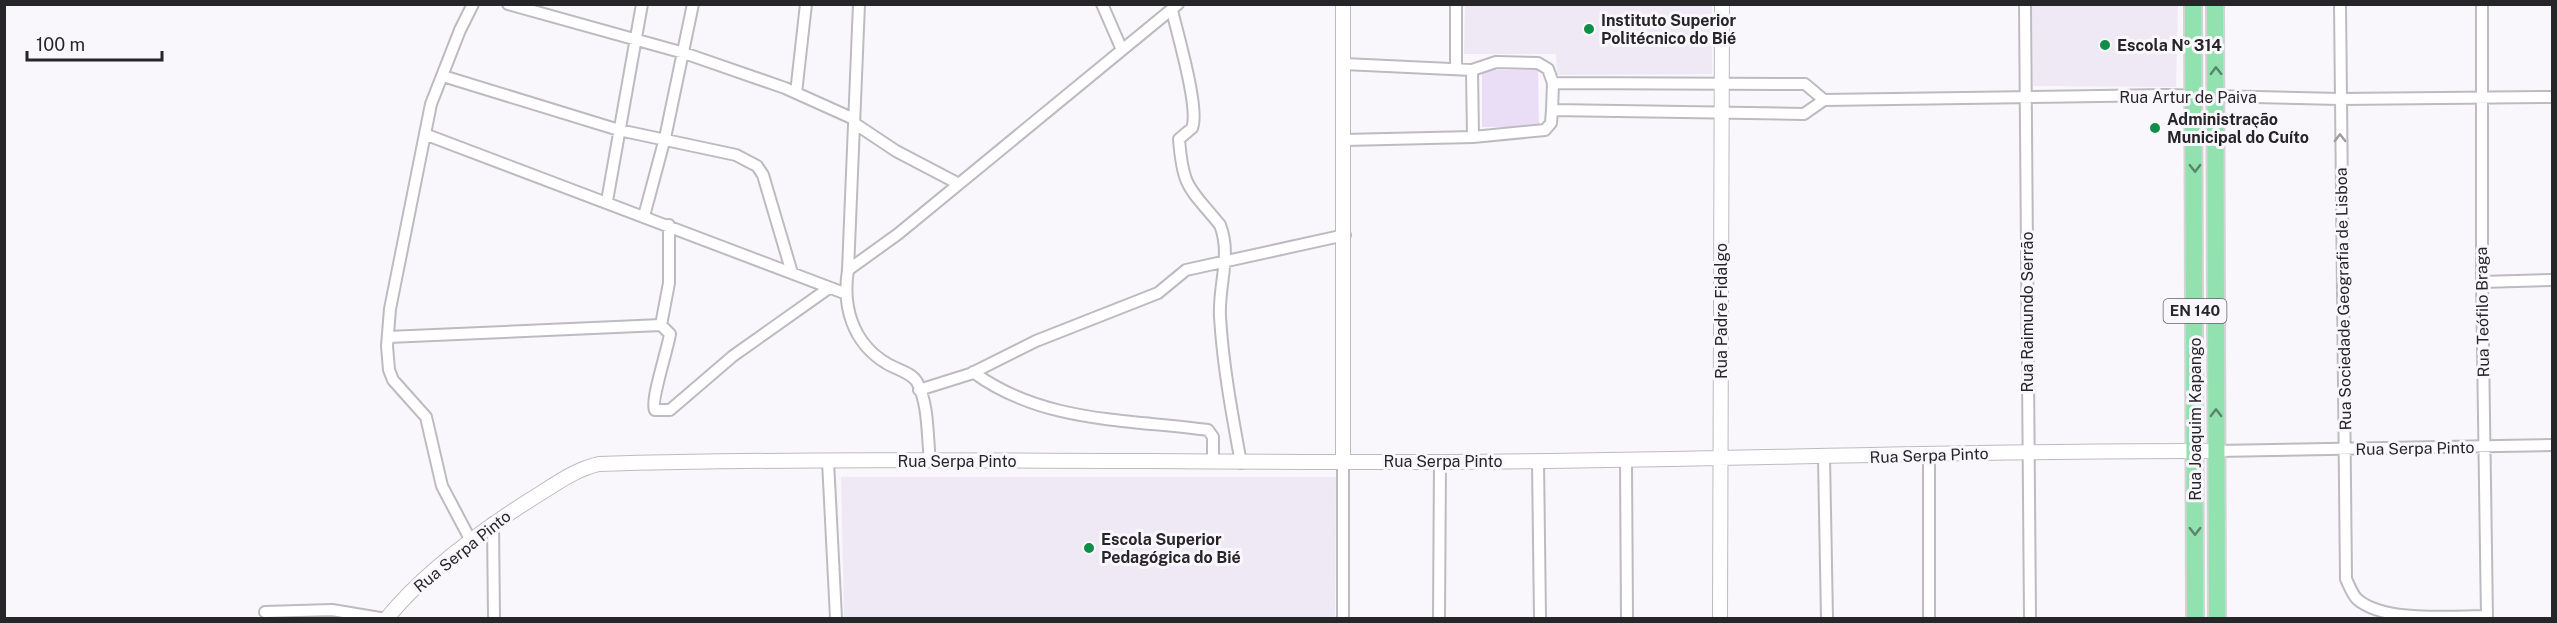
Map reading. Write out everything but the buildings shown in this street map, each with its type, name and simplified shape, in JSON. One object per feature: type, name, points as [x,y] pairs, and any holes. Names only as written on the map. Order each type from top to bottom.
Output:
[{"type":"main road","name":"Rua Joaquim Kapango","points":[[2193,4],[2196,329],[2195,618]]},
{"type":"main road","name":"Rua Joaquim Kapango","points":[[2215,4],[2217,618]]},
{"type":"main road","points":[[2195,212],[2216,213]]},
{"type":"main road","points":[[2196,329],[2216,330]]},
{"type":"main road","points":[[2195,585],[2217,585]]},
{"type":"street","points":[[471,542],[442,486],[426,417],[393,380],[389,370],[388,337],[390,309],[400,252],[427,135],[431,104],[460,30],[473,4]]},
{"type":"street","points":[[508,4],[637,42],[684,53],[796,93],[854,121],[896,151],[959,184]]},
{"type":"street","points":[[606,201],[637,42],[642,4]]},
{"type":"street","points":[[644,216],[665,138],[693,4]]},
{"type":"street","points":[[796,93],[806,4]]},
{"type":"street","points":[[859,4],[848,270],[844,293],[857,334],[873,354],[917,381],[925,406],[930,460]]},
{"type":"street","points":[[1102,4],[1122,50]]},
{"type":"street","points":[[1343,4],[1345,235],[1343,618]]},
{"type":"street","points":[[1456,4],[1456,68]]},
{"type":"street","name":"Rua Padre Fidalgo","points":[[1720,618],[1722,4]]},
{"type":"street","name":"Rua Raimundo Serrão","points":[[2025,4],[2030,618]]},
{"type":"street","name":"Rua Sociedade Geografia de Lisboa","points":[[2340,4],[2346,579],[2355,598],[2374,611],[2398,615],[2487,617]]},
{"type":"street","name":"Rua Teófilo Braga","points":[[2482,4],[2482,282],[2487,617]]},
{"type":"street","points":[[848,270],[898,234],[1175,7],[1194,119],[1192,128],[1179,139],[1183,177],[1187,188],[1220,225],[1226,260],[1219,297],[1220,317],[1227,382],[1241,463]]},
{"type":"street","points":[[1344,64],[1472,70],[1496,62],[1538,63],[1548,69],[1553,83],[1551,123],[1545,130],[1473,138],[1344,140]]},
{"type":"street","points":[[1472,70],[1473,138]]},
{"type":"street","points":[[443,75],[619,130],[736,155],[757,166],[763,175],[777,217],[792,273]]},
{"type":"street","points":[[1552,110],[1804,114],[1824,100],[1804,84],[1553,83]]},
{"type":"street","name":"Rua Artur de Paiva","points":[[1824,100],[2193,96],[2340,99],[2553,97]]},
{"type":"street","points":[[427,135],[844,293]]},
{"type":"street","points":[[661,325],[669,283],[669,225]]},
{"type":"street","points":[[919,390],[973,372],[1035,341],[1158,293],[1186,270],[1345,235]]},
{"type":"street","points":[[2482,282],[2553,280]]},
{"type":"street","points":[[388,337],[661,325],[670,334],[653,404],[655,410],[670,410],[733,356],[829,288]]},
{"type":"street","points":[[973,372],[998,390],[1055,411],[1208,430],[1213,437],[1213,462]]},
{"type":"street","name":"Rua Serpa Pinto","points":[[387,618],[402,600],[493,523],[584,467],[599,464],[930,460],[1440,462],[1824,458],[2028,452],[2553,445]]},
{"type":"street","points":[[1929,455],[1929,618]]},
{"type":"street","points":[[1824,458],[1827,618]]},
{"type":"street","points":[[1626,460],[1627,618]]},
{"type":"street","points":[[828,461],[836,618]]},
{"type":"street","points":[[1538,461],[1539,618]]},
{"type":"street","points":[[1439,618],[1440,462]]},
{"type":"street","points":[[493,523],[494,618]]},
{"type":"street","points":[[265,612],[332,610],[380,618]]},
{"type":"shaded area","name":"Instituto Superior Politécnico do Bié","points":[[1465,5],[1712,5],[1712,74],[1557,75],[1556,54],[1464,54]]},
{"type":"shaded area","name":"Escola Nº 314","points":[[2032,5],[2178,5],[2176,87],[2033,86]]},
{"type":"shaded area","points":[[1482,70],[1538,70],[1539,127],[1482,127]]},
{"type":"shaded area","name":"Escola Superior Pedagógica do Bié","points":[[841,477],[1336,477],[1335,618],[844,618]]},
{"type":"place","name":"Instituto Superior Politécnico do Bié","points":[[1589,29]]},
{"type":"place","name":"Escola Nº 314","points":[[2105,45]]},
{"type":"place","name":"Administração Municipal do Cuíto","points":[[2155,128]]},
{"type":"place","name":"Escola Superior Pedagógica do Bié","points":[[1089,548]]}]
